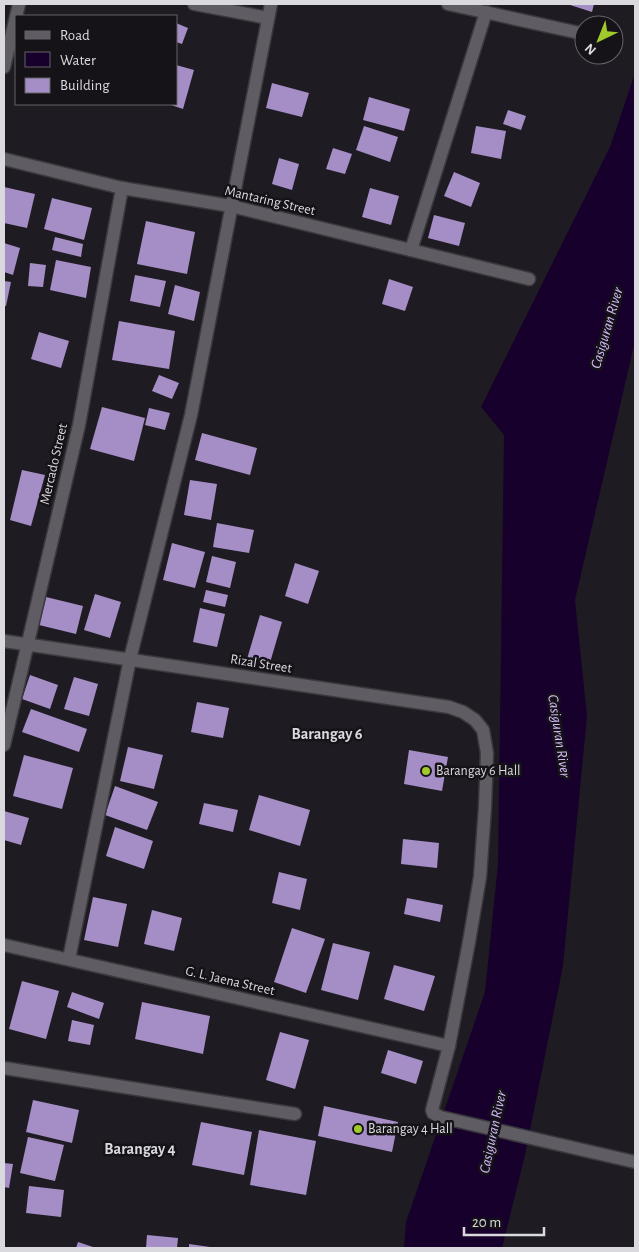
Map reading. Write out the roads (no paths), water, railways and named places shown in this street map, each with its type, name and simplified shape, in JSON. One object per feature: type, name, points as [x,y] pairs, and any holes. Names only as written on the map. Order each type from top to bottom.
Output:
[{"type":"street","points":[[194,4],[268,18]]},
{"type":"street","points":[[69,959],[130,659],[191,415],[271,4]]},
{"type":"street","points":[[448,4],[574,32]]},
{"type":"street","points":[[411,250],[486,12]]},
{"type":"street","points":[[4,67],[15,21]]},
{"type":"street","name":"Mantaring Street","points":[[4,159],[122,188],[231,206],[529,279]]},
{"type":"street","name":"Mercado Street","points":[[4,745],[79,425],[122,188]]},
{"type":"street","name":"Rizal Street","points":[[4,641],[449,707],[463,712],[475,720],[483,730],[487,753],[480,877],[449,1046],[432,1110],[440,1117],[635,1162]]},
{"type":"street","name":"G. L. Jaena Street","points":[[4,945],[449,1046]]},
{"type":"street","points":[[4,1068],[295,1114]]},
{"type":"water","name":"Casiguran River","points":[[635,73],[635,341],[575,600],[587,716],[563,966],[525,1155],[502,1248],[404,1248],[406,1222],[485,992],[498,864],[504,435],[481,407],[610,147]]},
{"type":"place","name":"Barangay 6 Hall","points":[[426,771]]},
{"type":"place","name":"Barangay 4 Hall","points":[[358,1129]]},
{"type":"district","name":"Barangay 6","points":[[327,734]]},
{"type":"district","name":"Barangay 4","points":[[140,1149]]}]
